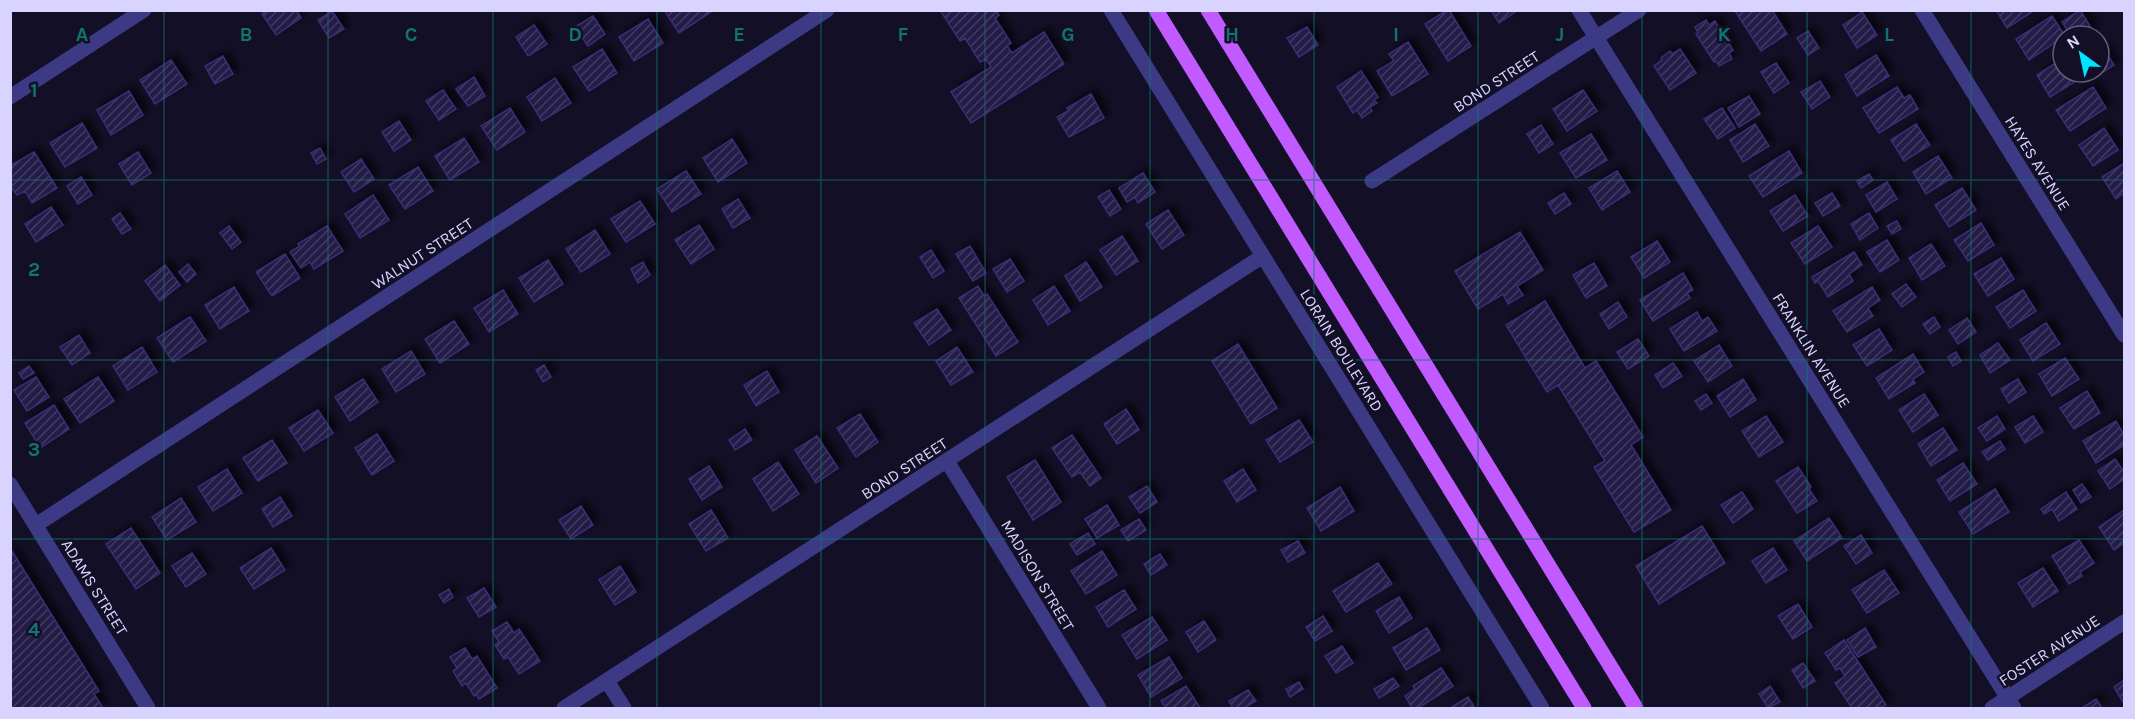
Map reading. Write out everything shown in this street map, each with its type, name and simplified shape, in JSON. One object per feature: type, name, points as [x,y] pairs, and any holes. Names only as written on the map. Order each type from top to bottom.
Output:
[{"type":"main road","name":"LORAIN BOULEVARD","points":[[1156,10],[1584,708]]},
{"type":"main road","points":[[1209,10],[1636,708]]},
{"type":"street","points":[[10,97],[144,10]]},
{"type":"street","name":"WALNUT STREET","points":[[36,525],[827,10]]},
{"type":"street","name":"LORAIN BOULEVARD","points":[[1111,10],[1542,708]]},
{"type":"street","name":"FRANKLIN AVENUE","points":[[1579,10],[2011,703]]},
{"type":"street","name":"BOND STREET","points":[[1372,182],[1639,10]]},
{"type":"street","name":"HAYES AVENUE","points":[[1922,10],[2124,335]]},
{"type":"street","name":"BOND STREET","points":[[564,708],[1263,256]]},
{"type":"street","name":"MADISON STREET","points":[[947,461],[1099,708]]},
{"type":"street","name":"ADAMS STREET","points":[[10,484],[148,708]]},
{"type":"street","name":"FOSTER AVENUE","points":[[1992,708],[2011,703],[2124,622]]},
{"type":"street","points":[[607,681],[624,708]]},
{"type":"building","points":[[267,10],[296,10],[301,18],[276,35],[262,14]]},
{"type":"building","points":[[664,10],[710,10],[711,12],[679,33]]},
{"type":"building","points":[[940,10],[996,10],[999,15],[995,18],[1011,43],[1007,46],[1012,53],[1044,32],[1064,64],[971,123],[951,92],[991,67],[986,59],[980,62],[965,38],[960,41]]},
{"type":"building","points":[[1447,10],[1471,46],[1448,61],[1425,24]]},
{"type":"building","points":[[1491,10],[1518,10],[1499,23]]},
{"type":"building","points":[[1772,10],[1787,34],[1761,51],[1735,11]]},
{"type":"building","points":[[1996,10],[2031,10],[2032,12],[2007,28]]},
{"type":"building","points":[[2080,10],[2089,24],[2063,24],[2062,22]]},
{"type":"building","points":[[332,11],[344,29],[329,38],[318,20]]},
{"type":"building","points":[[1862,12],[1877,35],[1857,48],[1843,25]]},
{"type":"building","points":[[593,16],[605,34],[588,46],[575,27]]},
{"type":"building","points":[[2052,16],[2057,24],[2051,24],[2051,45],[2029,60],[2016,39]]},
{"type":"building","points":[[648,19],[663,43],[634,61],[619,37]]},
{"type":"building","points":[[1706,20],[1709,25],[1715,21],[1733,50],[1729,53],[1732,59],[1719,66],[1696,34],[1698,33],[1695,27]]},
{"type":"building","points":[[534,25],[547,44],[528,56],[516,37]]},
{"type":"building","points":[[1307,27],[1318,45],[1299,57],[1287,38]]},
{"type":"building","points":[[1808,31],[1819,48],[1808,55],[1797,38]]},
{"type":"building","points":[[1408,42],[1428,74],[1392,96],[1377,71],[1394,61],[1389,54]]},
{"type":"building","points":[[602,49],[617,73],[589,91],[573,67]]},
{"type":"building","points":[[1680,49],[1696,73],[1670,90],[1654,66],[1670,51],[1672,54]]},
{"type":"building","points":[[1876,55],[1889,76],[1857,96],[1845,75]]},
{"type":"building","points":[[223,56],[233,74],[215,84],[205,66]]},
{"type":"building","points":[[171,60],[187,84],[155,104],[140,80]]},
{"type":"building","points":[[1776,63],[1789,83],[1774,93],[1761,72]]},
{"type":"building","points":[[2051,66],[2051,84],[2071,84],[2050,97],[2037,75]]},
{"type":"building","points":[[1361,71],[1378,97],[1374,100],[1377,103],[1370,107],[1372,111],[1362,118],[1357,110],[1353,113],[1337,87]]},
{"type":"building","points":[[474,77],[485,96],[468,106],[456,89]]},
{"type":"building","points":[[555,78],[571,103],[542,121],[527,97]]},
{"type":"building","points":[[1820,81],[1830,97],[1812,109],[1801,92]]},
{"type":"building","points":[[1897,87],[1904,98],[1910,95],[1918,109],[1879,133],[1863,108]]},
{"type":"building","points":[[2093,87],[2106,108],[2070,131],[2056,110]]},
{"type":"building","points":[[443,90],[456,109],[439,120],[426,101]]},
{"type":"building","points":[[1583,90],[1597,111],[1567,131],[1553,109]]},
{"type":"building","points":[[129,91],[143,115],[111,135],[97,110]]},
{"type":"building","points":[[1091,94],[1104,118],[1069,137],[1057,117],[1068,111],[1067,108]]},
{"type":"building","points":[[1749,96],[1760,114],[1739,127],[1728,108]]},
{"type":"building","points":[[510,108],[525,132],[497,150],[481,126]]},
{"type":"building","points":[[1722,108],[1735,128],[1718,139],[1704,119]]},
{"type":"building","points":[[399,121],[411,140],[394,151],[382,132]]},
{"type":"building","points":[[82,123],[97,148],[65,167],[50,143]]},
{"type":"building","points":[[1755,124],[1769,146],[1743,162],[1730,140]]},
{"type":"building","points":[[1916,124],[1930,145],[1904,161],[1891,140]]},
{"type":"building","points":[[1541,125],[1553,144],[1539,153],[1527,134]]},
{"type":"building","points":[[2104,128],[2118,150],[2093,166],[2079,145]]},
{"type":"building","points":[[1591,134],[1607,160],[1576,178],[1560,153]]},
{"type":"building","points":[[464,138],[479,162],[450,180],[435,156]]},
{"type":"building","points":[[732,139],[747,163],[718,182],[703,158]]},
{"type":"building","points":[[320,148],[326,159],[317,164],[311,153]]},
{"type":"building","points":[[1789,151],[1802,173],[1763,197],[1749,176]]},
{"type":"building","points":[[34,152],[57,188],[32,203],[25,191],[17,195],[10,185],[10,166]]},
{"type":"building","points":[[138,152],[151,173],[132,185],[119,164]]},
{"type":"building","points":[[1938,156],[1952,178],[1926,194],[1913,172]]},
{"type":"building","points":[[361,159],[374,179],[354,192],[341,172]]},
{"type":"building","points":[[2124,163],[2124,193],[2116,199],[2102,177]]},
{"type":"building","points":[[418,167],[433,191],[405,209],[389,185]]},
{"type":"building","points":[[686,171],[701,194],[672,212],[657,189]]},
{"type":"building","points":[[1617,171],[1630,192],[1602,210],[1589,188]]},
{"type":"building","points":[[1143,173],[1155,192],[1138,203],[1135,197],[1127,202],[1119,188]]},
{"type":"building","points":[[1869,174],[1873,180],[1861,188],[1857,181]]},
{"type":"building","points":[[81,177],[92,195],[78,204],[67,186]]},
{"type":"building","points":[[1887,182],[1897,199],[1876,212],[1866,195]]},
{"type":"building","points":[[1962,188],[1976,210],[1949,227],[1935,205]]},
{"type":"building","points":[[1109,190],[1121,209],[1110,216],[1098,197]]},
{"type":"building","points":[[1564,193],[1571,204],[1555,214],[1548,203]]},
{"type":"building","points":[[1832,193],[1840,206],[1823,216],[1815,203]]},
{"type":"building","points":[[373,195],[389,220],[360,238],[345,214]]},
{"type":"building","points":[[1795,195],[1808,216],[1783,231],[1770,211]]},
{"type":"building","points":[[738,199],[750,218],[733,228],[722,209]]},
{"type":"building","points":[[640,201],[655,224],[626,242],[611,219]]},
{"type":"building","points":[[51,207],[63,225],[36,242],[25,224]]},
{"type":"building","points":[[1168,210],[1184,235],[1162,249],[1146,224]]},
{"type":"building","points":[[120,213],[131,229],[122,234],[112,219]]},
{"type":"building","points":[[1869,213],[1878,228],[1860,240],[1851,224]]},
{"type":"building","points":[[1897,221],[1901,229],[1892,234],[1887,226]]},
{"type":"building","points":[[1981,223],[1994,245],[1968,261],[1954,240]]},
{"type":"building","points":[[699,225],[714,249],[691,264],[675,240]]},
{"type":"building","points":[[229,226],[241,242],[232,249],[220,233]]},
{"type":"building","points":[[327,226],[343,251],[314,269],[310,262],[301,268],[290,252],[300,246],[298,244]]},
{"type":"building","points":[[1818,226],[1832,247],[1805,264],[1791,243]]},
{"type":"building","points":[[595,230],[610,254],[581,272],[566,249]]},
{"type":"building","points":[[1520,232],[1543,270],[1517,286],[1523,295],[1508,304],[1503,294],[1478,309],[1455,271]]},
{"type":"building","points":[[1122,236],[1138,261],[1116,275],[1100,250]]},
{"type":"building","points":[[1887,240],[1899,260],[1880,272],[1867,252]]},
{"type":"building","points":[[1657,241],[1670,262],[1644,278],[1631,257]]},
{"type":"building","points":[[1931,244],[1945,266],[1922,280],[1909,258]]},
{"type":"building","points":[[970,246],[986,273],[973,281],[956,254]]},
{"type":"building","points":[[931,250],[944,271],[933,278],[920,257]]},
{"type":"building","points":[[1854,252],[1862,265],[1849,274],[1853,281],[1828,297],[1818,281],[1815,283],[1812,277]]},
{"type":"building","points":[[285,254],[300,278],[272,296],[256,272]]},
{"type":"building","points":[[2001,258],[2014,279],[1988,296],[1974,274]]},
{"type":"building","points":[[1010,259],[1024,281],[1007,292],[993,269]]},
{"type":"building","points":[[548,260],[563,284],[534,302],[519,278]]},
{"type":"building","points":[[643,262],[650,275],[638,283],[631,269]]},
{"type":"building","points":[[1086,262],[1102,287],[1080,301],[1065,276]]},
{"type":"building","points":[[1594,263],[1607,286],[1586,298],[1573,275]]},
{"type":"building","points":[[188,264],[196,274],[187,282],[179,272]]},
{"type":"building","points":[[165,265],[180,285],[160,301],[145,281]]},
{"type":"building","points":[[1683,273],[1693,290],[1687,293],[1690,298],[1653,321],[1640,300]]},
{"type":"building","points":[[1906,284],[1916,297],[1902,307],[1892,294]]},
{"type":"building","points":[[978,286],[984,296],[987,294],[1018,342],[996,356],[959,298]]},
{"type":"building","points":[[1054,286],[1070,311],[1048,325],[1033,300]]},
{"type":"building","points":[[234,287],[249,311],[220,329],[205,305]]},
{"type":"building","points":[[1872,287],[1880,300],[1868,308],[1873,316],[1847,332],[1833,311]]},
{"type":"building","points":[[503,290],[518,314],[489,332],[474,308]]},
{"type":"building","points":[[2023,290],[2036,311],[2010,328],[1996,307]]},
{"type":"building","points":[[1545,301],[1585,368],[1596,361],[1643,437],[1631,445],[1671,510],[1634,532],[1594,467],[1605,461],[1558,385],[1547,392],[1506,325]]},
{"type":"building","points":[[1618,302],[1627,317],[1609,329],[1600,314]]},
{"type":"building","points":[[937,309],[951,330],[929,345],[914,323]]},
{"type":"building","points":[[1697,312],[1702,321],[1708,317],[1717,331],[1684,351],[1670,329]]},
{"type":"building","points":[[190,317],[206,341],[173,362],[157,338]]},
{"type":"building","points":[[1934,317],[1940,327],[1930,334],[1923,324]]},
{"type":"building","points":[[1967,318],[1976,332],[1958,344],[1949,330]]},
{"type":"building","points":[[454,321],[469,344],[440,363],[425,339]]},
{"type":"building","points":[[2046,323],[2060,344],[2033,361],[2020,340]]},
{"type":"building","points":[[1879,329],[1892,350],[1867,366],[1853,345]]},
{"type":"building","points":[[79,335],[90,353],[72,365],[60,347]]},
{"type":"building","points":[[1638,339],[1649,356],[1628,369],[1617,352]]},
{"type":"building","points":[[1998,343],[2010,360],[1990,373],[1980,355]]},
{"type":"building","points":[[1238,344],[1277,408],[1251,424],[1212,361]]},
{"type":"building","points":[[1719,345],[1732,366],[1708,382],[1694,361]]},
{"type":"building","points":[[142,347],[157,372],[128,390],[113,366]]},
{"type":"building","points":[[957,347],[973,372],[951,385],[936,361]]},
{"type":"building","points":[[411,351],[425,374],[396,392],[382,369]]},
{"type":"building","points":[[1956,352],[1961,361],[1953,366],[1948,357]]},
{"type":"building","points":[[1913,354],[1924,372],[1913,379],[1915,383],[1889,399],[1876,378]]},
{"type":"building","points":[[2065,358],[2079,379],[2052,396],[2039,374]]},
{"type":"building","points":[[1673,363],[1682,376],[1663,388],[1655,375]]},
{"type":"building","points":[[544,365],[551,377],[543,382],[536,370]]},
{"type":"building","points":[[29,366],[34,373],[23,379],[19,373]]},
{"type":"building","points":[[767,371],[779,392],[756,406],[744,385]]},
{"type":"building","points":[[36,377],[49,397],[27,411],[14,390]]},
{"type":"building","points":[[98,377],[114,401],[80,423],[64,399]]},
{"type":"building","points":[[363,379],[378,402],[350,421],[335,397]]},
{"type":"building","points":[[1743,379],[1756,400],[1730,417],[1717,396]]},
{"type":"building","points":[[2018,379],[2026,392],[2009,403],[2001,389]]},
{"type":"building","points":[[2087,391],[2100,413],[2074,429],[2060,408]]},
{"type":"building","points":[[1706,394],[1712,403],[1701,410],[1695,401]]},
{"type":"building","points":[[1924,394],[1938,415],[1913,432],[1899,410]]},
{"type":"building","points":[[54,405],[69,429],[40,448],[25,423]]},
{"type":"building","points":[[1126,409],[1139,430],[1117,444],[1104,424]]},
{"type":"building","points":[[318,410],[333,433],[304,451],[289,428]]},
{"type":"building","points":[[860,414],[878,442],[856,457],[837,428]]},
{"type":"building","points":[[1766,416],[1783,442],[1759,457],[1742,431]]},
{"type":"building","points":[[1997,416],[2005,429],[1987,441],[1978,428]]},
{"type":"building","points":[[2033,416],[2043,432],[2025,443],[2015,427]]},
{"type":"building","points":[[1299,420],[1313,442],[1280,462],[1266,440]]},
{"type":"building","points":[[2116,421],[2124,435],[2124,445],[2096,463],[2083,441]]},
{"type":"building","points":[[1943,428],[1957,450],[1931,466],[1918,444]]},
{"type":"building","points":[[745,429],[752,440],[735,450],[729,440]]},
{"type":"building","points":[[377,434],[394,461],[372,475],[355,448]]},
{"type":"building","points":[[1072,435],[1101,478],[1090,486],[1080,472],[1072,477],[1052,448]]},
{"type":"building","points":[[817,436],[838,468],[816,483],[795,450]]},
{"type":"building","points":[[272,440],[287,463],[258,481],[243,458]]},
{"type":"building","points":[[2000,441],[2005,449],[1988,460],[1982,452]]},
{"type":"building","points":[[2115,459],[2124,472],[2124,479],[2110,489],[2098,471]]},
{"type":"building","points":[[1035,460],[1061,502],[1033,520],[1007,477]]},
{"type":"building","points":[[778,462],[799,494],[773,511],[753,479]]},
{"type":"building","points":[[1963,463],[1977,484],[1950,501],[1937,480]]},
{"type":"building","points":[[709,466],[722,487],[702,500],[689,479]]},
{"type":"building","points":[[1798,467],[1817,501],[1797,513],[1776,481]]},
{"type":"building","points":[[227,469],[242,493],[213,511],[198,487]]},
{"type":"building","points":[[1243,469],[1256,490],[1237,502],[1224,481]]},
{"type":"building","points":[[2082,484],[2091,497],[2081,503],[2073,490]]},
{"type":"building","points":[[1147,486],[1157,502],[1140,513],[1129,497]]},
{"type":"building","points":[[1340,487],[1354,511],[1321,531],[1307,508]]},
{"type":"building","points":[[1995,489],[2009,512],[1973,534],[1959,512]]},
{"type":"building","points":[[1742,492],[1753,509],[1733,523],[1721,505]]},
{"type":"building","points":[[2066,492],[2077,509],[2059,521],[2052,509],[2044,514],[2041,509]]},
{"type":"building","points":[[280,497],[292,516],[273,527],[262,509]]},
{"type":"building","points":[[181,498],[196,522],[167,540],[152,517]]},
{"type":"building","points":[[1107,505],[1119,525],[1097,538],[1085,519]]},
{"type":"building","points":[[581,506],[593,525],[571,539],[559,520]]},
{"type":"building","points":[[711,510],[728,538],[706,551],[689,524]]},
{"type":"building","points":[[2124,510],[2124,543],[2114,550],[2099,527]]},
{"type":"building","points":[[1829,518],[1842,538],[1807,561],[1794,541]]},
{"type":"building","points":[[1139,519],[1146,530],[1128,541],[1121,530]]},
{"type":"building","points":[[1702,526],[1725,563],[1659,604],[1636,566]]},
{"type":"building","points":[[131,528],[160,573],[136,589],[106,544]]},
{"type":"building","points":[[1088,533],[1095,544],[1077,555],[1070,544]]},
{"type":"building","points":[[1861,535],[1872,553],[1856,564],[1844,546]]},
{"type":"building","points":[[2079,540],[2094,563],[2080,572],[2082,576],[2069,584],[2052,556]]},
{"type":"building","points":[[1298,541],[1305,553],[1288,562],[1281,550]]},
{"type":"building","points":[[10,548],[99,691],[94,694],[103,708],[10,708]]},
{"type":"building","points":[[271,548],[285,570],[254,589],[240,568]]},
{"type":"building","points":[[1773,548],[1787,570],[1766,583],[1752,561]]},
{"type":"building","points":[[1102,551],[1117,575],[1086,594],[1071,571]]},
{"type":"building","points":[[192,553],[206,574],[186,587],[172,566]]},
{"type":"building","points":[[1160,554],[1167,565],[1151,575],[1144,564]]},
{"type":"building","points":[[1378,563],[1392,584],[1346,612],[1333,591]]},
{"type":"building","points":[[620,566],[636,592],[615,605],[599,580]]},
{"type":"building","points":[[2043,568],[2058,591],[2033,607],[2018,583]]},
{"type":"building","points":[[1884,570],[1899,593],[1867,613],[1852,590]]},
{"type":"building","points":[[484,588],[496,607],[479,617],[467,598]]},
{"type":"building","points":[[449,589],[453,597],[444,603],[439,595]]},
{"type":"building","points":[[1124,590],[1136,609],[1108,627],[1096,607]]},
{"type":"building","points":[[1399,597],[1412,618],[1389,633],[1376,611]]},
{"type":"building","points":[[1798,604],[1812,627],[1793,639],[1778,616]]},
{"type":"building","points":[[1323,616],[1332,631],[1315,641],[1306,627]]},
{"type":"building","points":[[1152,617],[1167,640],[1137,659],[1122,635]]},
{"type":"building","points":[[1204,621],[1216,640],[1198,652],[1186,632]]},
{"type":"building","points":[[507,622],[514,633],[519,629],[540,661],[519,674],[508,657],[504,659],[495,645],[499,642],[492,631]]},
{"type":"building","points":[[1427,628],[1440,650],[1406,670],[1393,648]]},
{"type":"building","points":[[1865,628],[1876,647],[1858,657],[1847,640]]},
{"type":"building","points":[[1844,640],[1886,705],[1880,708],[1852,708],[1835,683],[1845,676],[1840,668],[1836,670],[1825,653]]},
{"type":"building","points":[[1342,646],[1353,663],[1336,673],[1325,656]]},
{"type":"building","points":[[465,648],[472,659],[477,656],[497,688],[479,699],[476,694],[474,696],[466,683],[462,686],[453,671],[457,668],[450,657]]},
{"type":"building","points":[[1169,657],[1182,678],[1151,697],[1138,675]]},
{"type":"building","points":[[1803,663],[1815,681],[1803,688],[1792,670]]},
{"type":"building","points":[[1441,668],[1453,686],[1418,708],[1412,708],[1405,696],[1415,689],[1413,686]]},
{"type":"building","points":[[1393,678],[1399,686],[1379,698],[1374,689]]},
{"type":"building","points":[[2124,680],[2124,704],[2114,687]]},
{"type":"building","points":[[1299,682],[1303,689],[1290,697],[1286,689]]},
{"type":"building","points":[[1186,686],[1200,708],[1166,708],[1161,701]]},
{"type":"building","points":[[1770,686],[1780,702],[1768,708],[1759,694]]},
{"type":"building","points":[[1248,690],[1256,701],[1244,708],[1233,708],[1229,701]]},
{"type":"building","points":[[1468,697],[1475,708],[1450,708]]},
{"type":"building","points":[[2096,699],[2102,708],[2082,708]]}]
